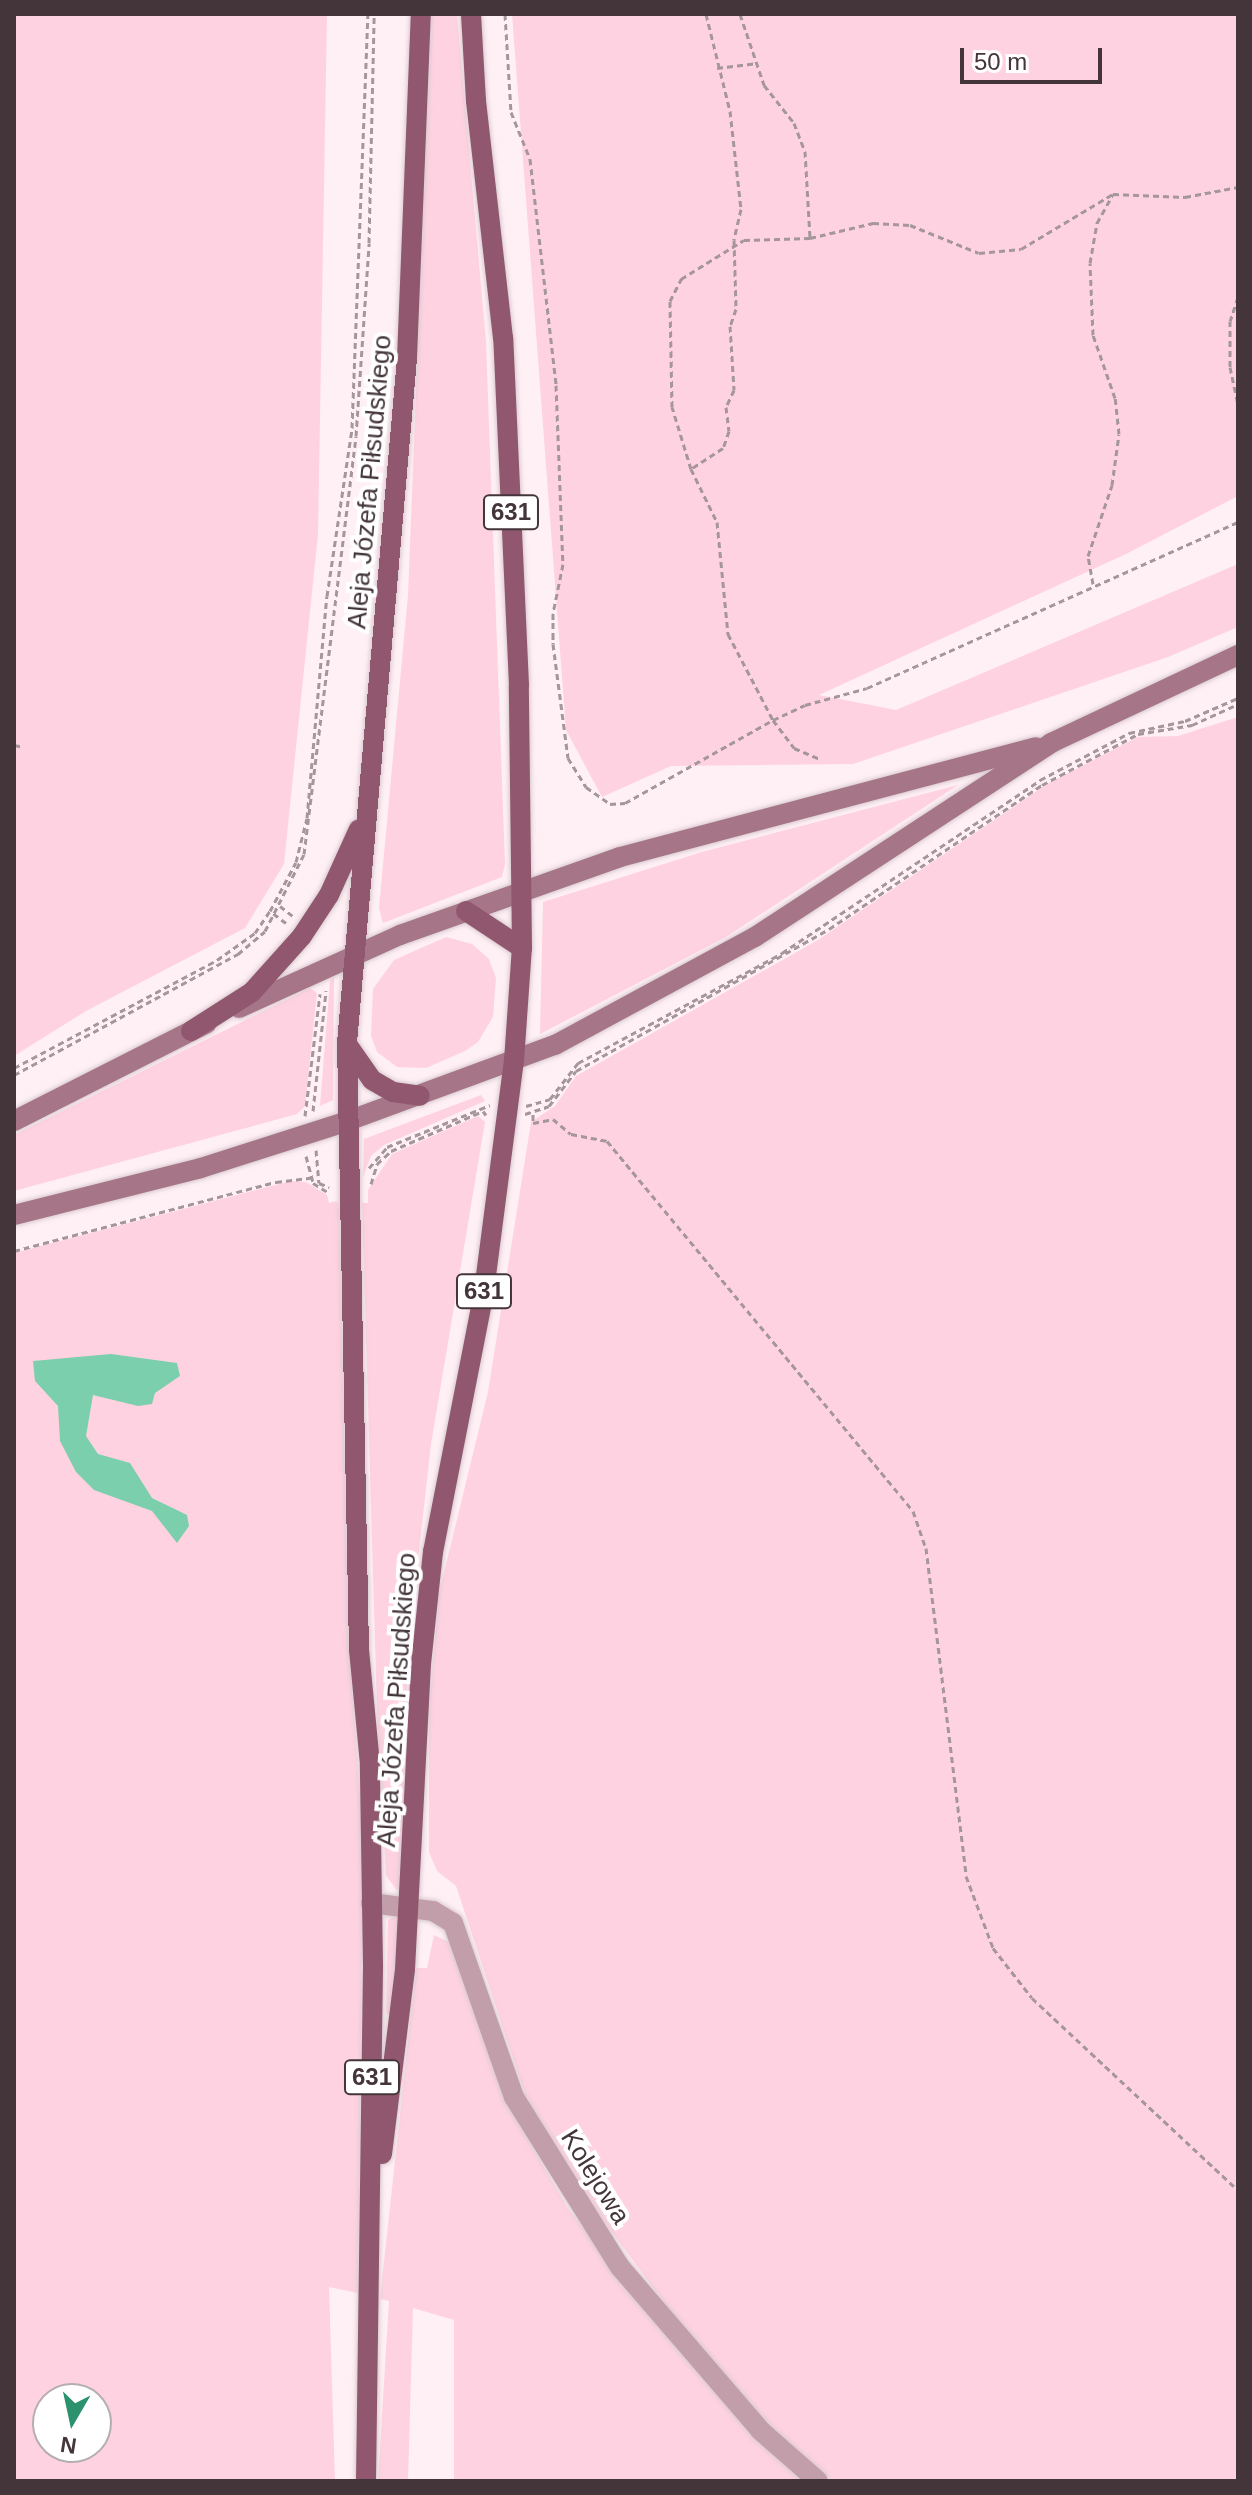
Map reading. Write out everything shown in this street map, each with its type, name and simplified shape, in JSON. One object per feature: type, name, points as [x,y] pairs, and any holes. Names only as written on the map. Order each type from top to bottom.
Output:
[{"type":"main road","name":"Aleja Józefa Piłsudskiego","points":[[353,953],[407,358],[421,14]]},
{"type":"main road","name":"631","points":[[471,14],[476,101],[503,338],[524,891],[514,1061]]},
{"type":"main road","points":[[14,1215],[137,1186],[305,1135],[555,1045],[755,937],[1051,743],[1238,655]]},
{"type":"main road","points":[[14,1121],[313,971],[466,911],[711,831],[1051,743]]},
{"type":"main road","points":[[191,1031],[252,992],[302,936],[340,872],[368,795]]},
{"type":"main road","points":[[466,911],[522,948]]},
{"type":"main road","name":"631","points":[[348,1121],[347,1043],[353,953]]},
{"type":"main road","points":[[347,1043],[372,1080],[393,1092],[420,1096]]},
{"type":"main road","name":"Aleja Józefa Piłsudskiego","points":[[371,2252],[409,1906],[421,1664],[433,1552],[484,1291],[514,1061]]},
{"type":"main road","name":"Aleja Józefa Piłsudskiego","points":[[348,1121],[359,1650],[370,1764],[371,2252],[366,2481]]},
{"type":"street","name":"Kolejowa","points":[[371,1903],[433,1911],[453,1923],[514,2097],[620,2267],[760,2430],[818,2481]]},
{"type":"path","points":[[14,1068],[217,960],[255,933],[296,862],[307,818],[327,596],[352,428],[371,14]]},
{"type":"path","points":[[14,1075],[238,954],[265,931],[275,915],[309,838],[334,585],[356,436],[369,243],[371,14]]},
{"type":"path","points":[[505,14],[511,112],[530,159],[556,385],[563,564],[553,613],[553,644],[568,758],[586,787],[610,804],[625,803],[805,705],[867,688],[1238,522]]},
{"type":"path","points":[[691,469],[723,448],[729,431],[726,407],[734,390],[730,326],[736,309],[734,246],[741,209],[735,151],[706,14]]},
{"type":"path","points":[[740,14],[764,85],[794,123],[805,151],[810,238]]},
{"type":"path","points":[[717,68],[756,63]]},
{"type":"path","points":[[820,759],[794,748],[773,720],[728,634],[717,522],[691,469],[672,407],[670,301],[681,279],[744,240],[810,238],[873,223],[910,225],[979,253],[1021,249],[1113,194],[1185,197],[1238,187]]},
{"type":"path","points":[[1093,586],[1088,556],[1112,485],[1119,434],[1115,398],[1093,335],[1090,263],[1097,223],[1113,194]]},
{"type":"path","points":[[1238,297],[1230,321],[1230,352],[1238,405]]},
{"type":"path","points":[[1166,725],[1238,698]]},
{"type":"path","points":[[313,971],[321,988],[305,1135],[311,1178],[330,1197],[365,1194],[377,1164],[391,1151],[483,1111],[508,1115],[533,1114],[555,1100],[576,1071],[829,929],[1042,785],[1138,734],[1192,725],[1238,704]]},
{"type":"path","points":[[14,745],[24,747]]},
{"type":"path","points":[[270,911],[302,936]]},
{"type":"path","points":[[533,1114],[533,1123],[553,1119],[571,1134],[607,1141],[913,1511],[926,1548],[966,1876],[993,1948],[1032,1998],[1238,2190]]},
{"type":"path","points":[[14,1251],[276,1182],[311,1178]]},
{"type":"shaded area","points":[[14,14],[327,14],[318,534],[284,864],[245,928],[86,1011],[14,1056]]},
{"type":"shaded area","points":[[431,14],[457,14],[486,342],[505,864],[502,877],[383,923],[379,908],[408,595]]},
{"type":"shaded area","points":[[512,14],[1238,14],[1238,496],[1126,554],[819,695],[896,710],[1238,564],[1238,627],[1168,657],[853,764],[671,766],[602,797],[566,730]]},
{"type":"shaded area","points":[[1238,717],[1238,2481],[833,2481],[771,2426],[689,2336],[586,2197],[525,2094],[456,1886],[437,1871],[429,1852],[429,1709],[439,1593],[488,1392],[531,1122],[555,1106],[576,1076],[818,940],[1047,784],[1138,737],[1178,736]]},
{"type":"shaded area","points":[[958,785],[726,937],[540,1034],[543,902],[702,852]]},
{"type":"shaded area","points":[[446,937],[472,944],[489,959],[496,978],[493,1017],[478,1042],[465,1051],[426,1068],[397,1067],[377,1052],[371,1036],[373,989],[394,960]]},
{"type":"shaded area","points":[[334,976],[333,1100],[320,1106],[330,981]]},
{"type":"shaded area","points":[[310,988],[317,993],[305,1106],[297,1114],[14,1191],[14,1135]]},
{"type":"shaded area","points":[[481,1095],[485,1101],[384,1145],[371,1156],[363,1177],[364,1139]]},
{"type":"shaded area","points":[[478,1116],[485,1122],[431,1444],[408,1650],[401,1888],[397,1890],[386,1876],[377,1709],[362,1203],[368,1203],[368,1190],[392,1154]]},
{"type":"shaded area","points":[[291,1181],[306,1182],[327,1195],[329,1203],[337,1201],[339,1208],[349,1646],[363,1840],[358,2293],[329,2287],[335,2481],[14,2481],[14,1253]]},
{"type":"shaded area","points":[[111,1354],[177,1363],[180,1376],[155,1393],[152,1404],[138,1406],[93,1395],[86,1436],[98,1454],[130,1463],[152,1498],[187,1515],[189,1526],[177,1543],[152,1511],[94,1490],[76,1472],[60,1441],[58,1406],[35,1381],[33,1361]]},
{"type":"shaded area","points":[[399,1914],[392,2017],[386,2013],[388,1920]]},
{"type":"shaded area","points":[[434,1935],[451,1943],[506,2102],[567,2207],[678,2351],[762,2443],[804,2481],[454,2481],[454,2320],[413,2308],[408,2481],[378,2481],[389,2301],[380,2299],[416,1968],[427,1968]]}]
